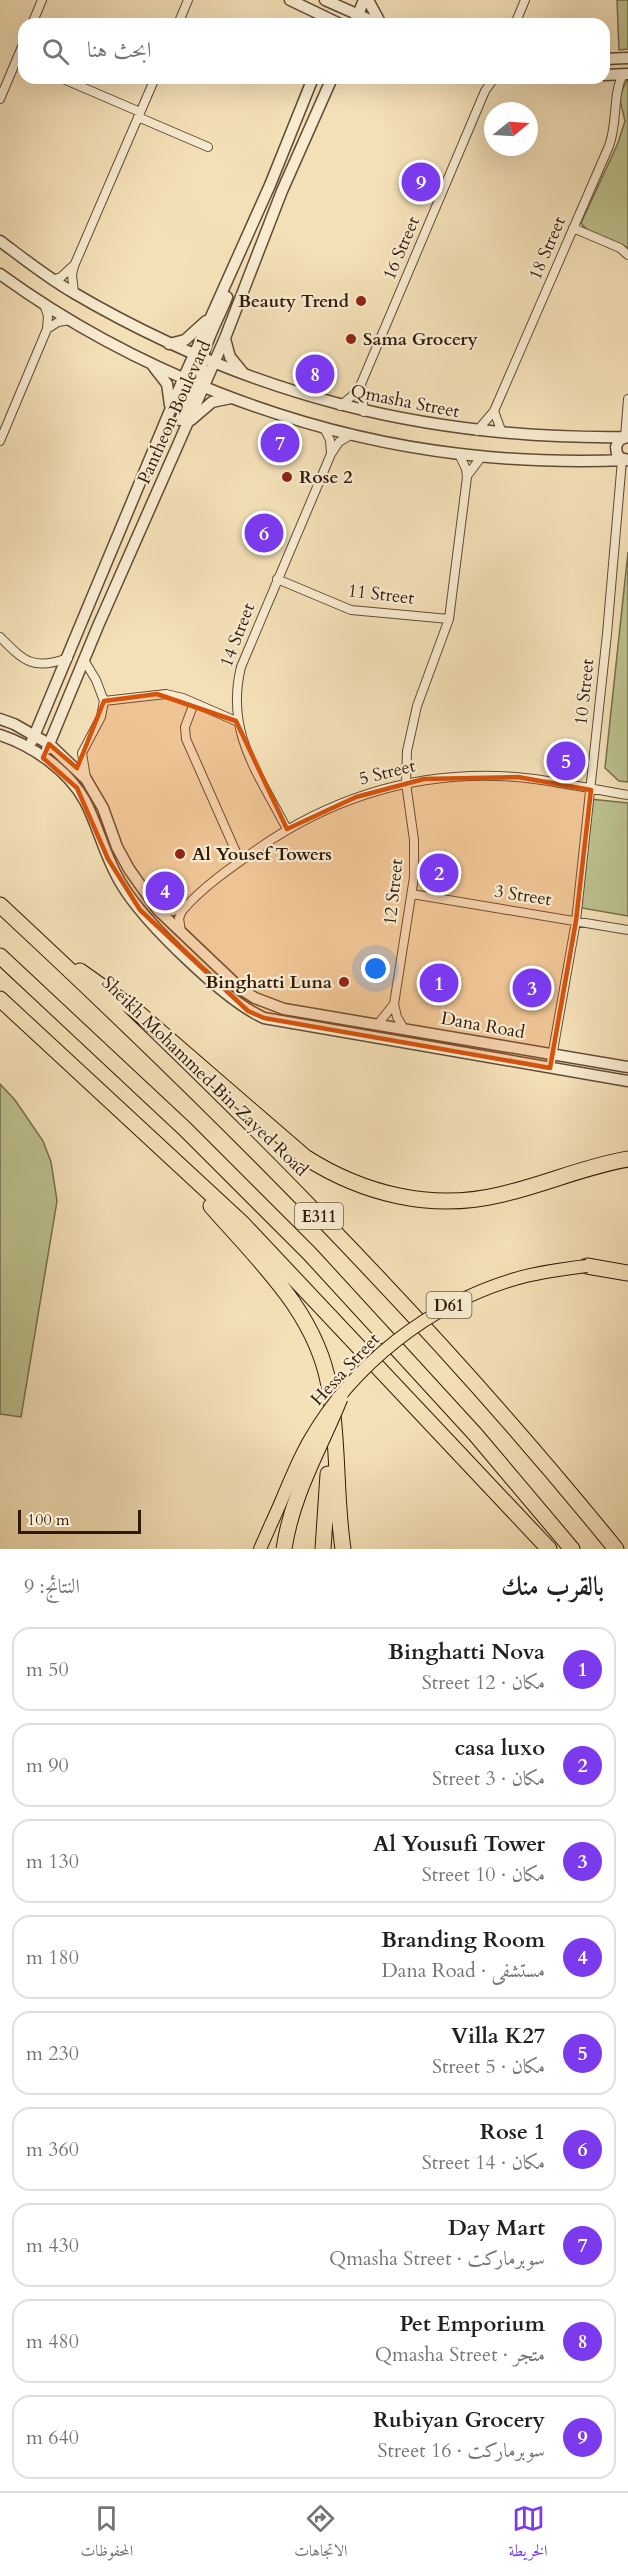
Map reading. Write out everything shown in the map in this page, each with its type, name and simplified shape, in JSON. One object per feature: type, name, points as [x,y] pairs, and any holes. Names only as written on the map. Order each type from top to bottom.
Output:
[{"type":"highway","name":"Sheikh Mohammed Bin Zayed Road","points":[[0,905],[210,1106],[332,1229],[504,1417],[616,1549]]},
{"type":"highway","points":[[45,947],[135,1010],[305,1157],[324,1169],[365,1188],[420,1200],[476,1199],[520,1190],[604,1163],[628,1159]]},
{"type":"highway","name":"E311","points":[[0,956],[177,1121],[310,1254],[475,1434],[572,1549]]},
{"type":"highway","points":[[0,999],[250,1232],[549,1549]]},
{"type":"highway","points":[[165,1154],[280,1285],[302,1315],[324,1366],[337,1452],[338,1511],[343,1549]]},
{"type":"highway","points":[[586,1266],[628,1273]]},
{"type":"highway","points":[[284,1549],[289,1522],[302,1482],[340,1398]]},
{"type":"highway","points":[[323,1549],[333,1421]]},
{"type":"main road","name":"Hessa Street","points":[[260,1549],[309,1442],[340,1398],[364,1370],[390,1346],[449,1305],[516,1278],[551,1270],[628,1264]]},
{"type":"street","points":[[34,18],[42,0]]},
{"type":"street","points":[[180,18],[188,0]]},
{"type":"street","points":[[290,0],[328,18]]},
{"type":"street","points":[[325,0],[344,4],[355,18]]},
{"type":"street","points":[[356,18],[364,0]]},
{"type":"street","points":[[368,0],[377,18]]},
{"type":"street","points":[[518,18],[525,0]]},
{"type":"street","points":[[610,59],[628,58]]},
{"type":"street","points":[[0,99],[18,65]]},
{"type":"street","points":[[610,75],[626,74]]},
{"type":"street","name":"18 Street","points":[[477,431],[494,411],[613,134],[616,96],[626,74]]},
{"type":"street","points":[[74,84],[208,147]]},
{"type":"street","points":[[74,293],[72,284],[74,266],[152,84]]},
{"type":"street","name":"Pantheon Boulevard","points":[[29,748],[184,377],[198,357],[211,317],[310,84]]},
{"type":"street","points":[[324,98],[325,84]]},
{"type":"street","name":"Pantheon Boulevard","points":[[43,758],[185,427],[200,384],[225,338],[282,191],[330,84]]},
{"type":"street","name":"16 Street","points":[[484,84],[485,91]]},
{"type":"street","name":"16 Street","points":[[340,406],[362,384],[490,84]]},
{"type":"street","points":[[609,84],[616,96]]},
{"type":"street","points":[[573,228],[620,248],[628,255]]},
{"type":"street","name":"Qmasha Street","points":[[0,241],[74,293],[169,344],[246,376],[340,406],[477,431],[627,437]]},
{"type":"street","points":[[53,280],[61,277],[74,266]]},
{"type":"street","points":[[0,274],[70,320],[150,364],[232,398],[324,428],[459,454],[525,459],[626,459]]},
{"type":"street","points":[[173,455],[174,436],[200,384],[201,372],[198,357],[226,300],[227,282]]},
{"type":"street","points":[[0,441],[47,329],[48,316],[44,304]]},
{"type":"street","points":[[169,344],[185,340],[211,317]]},
{"type":"street","points":[[47,329],[58,322],[70,320]]},
{"type":"street","points":[[225,338],[230,357],[246,376]]},
{"type":"street","points":[[150,364],[167,384],[170,410]]},
{"type":"street","name":"16 Street","points":[[362,384],[364,412]]},
{"type":"street","points":[[185,427],[212,402],[232,398]]},
{"type":"street","points":[[626,459],[617,454],[616,447],[619,441],[627,437],[628,399]]},
{"type":"street","points":[[494,411],[502,433]]},
{"type":"street","points":[[324,428],[330,440],[331,454]]},
{"type":"street","name":"14 Street","points":[[287,829],[245,745],[236,721],[236,693],[241,667],[331,454],[339,442],[352,434]]},
{"type":"street","points":[[459,454],[466,469],[466,477]]},
{"type":"street","points":[[466,477],[482,456]]},
{"type":"street","name":"10 Street","points":[[550,1068],[576,921],[626,459]]},
{"type":"street","name":"12 Street","points":[[378,1024],[394,1004],[412,894],[414,840],[406,783],[407,751],[417,706],[449,619],[466,477]]},
{"type":"street","name":"11 Street","points":[[278,579],[351,610],[449,619]]},
{"type":"street","points":[[0,637],[18,655],[32,663],[49,664],[68,658]]},
{"type":"street","points":[[84,660],[96,680],[104,701],[102,717],[82,753],[86,779]]},
{"type":"street","points":[[104,701],[158,694],[175,696],[236,721]]},
{"type":"street","points":[[194,703],[185,727],[186,739],[240,861]]},
{"type":"street","points":[[14,724],[32,720],[45,709]]},
{"type":"street","name":"Dana Road","points":[[0,719],[34,734],[49,744],[86,779],[103,808],[117,847],[129,869],[158,910],[228,978],[255,998],[284,1009],[628,1067]]},
{"type":"street","name":"Dana Road","points":[[0,735],[29,748],[77,788],[92,816],[108,859],[122,885],[140,910],[212,980],[248,1011],[264,1018],[628,1081]]},
{"type":"street","name":"5 Street","points":[[158,910],[172,911],[186,905],[240,861],[287,829],[356,797],[406,783],[442,777],[502,776],[544,780],[628,795]]},
{"type":"street","name":"3 Street","points":[[412,894],[628,930]]},
{"type":"street","points":[[181,932],[179,918],[186,905]]},
{"type":"street","points":[[394,1004],[397,1017],[405,1029]]},
{"type":"highlighted area","points":[[157,694],[236,721],[287,829],[356,797],[424,779],[518,777],[591,790],[576,921],[550,1068],[264,1018],[248,1011],[140,910],[108,859],[77,788],[43,758],[49,744],[77,768],[104,701]]},
{"type":"green space","points":[[617,0],[628,0],[628,49],[619,50]]},
{"type":"green space","points":[[628,79],[628,248],[590,232],[581,223],[618,143],[625,121],[619,96]]},
{"type":"green space","points":[[628,552],[628,782],[619,781],[605,768]]},
{"type":"green space","points":[[590,799],[628,803],[628,916],[576,907]]},
{"type":"green space","points":[[0,1084],[15,1100],[43,1141],[51,1162],[57,1201],[21,1417],[0,1414]]},
{"type":"place","name":"Rubiyan Grocery","points":[[421,182]]},
{"type":"place","name":"Beauty Trend","points":[[361,301]]},
{"type":"place","name":"Sama Grocery","points":[[351,339]]},
{"type":"place","name":"Pet Emporium","points":[[315,374]]},
{"type":"place","name":"Day Mart","points":[[280,443]]},
{"type":"place","name":"Rose 2","points":[[287,477]]},
{"type":"place","name":"Rose 1","points":[[264,533]]},
{"type":"place","name":"Villa K27","points":[[566,761]]},
{"type":"place","name":"Al Yousef Towers","points":[[180,854]]},
{"type":"place","name":"casa luxo","points":[[439,873]]},
{"type":"place","name":"Branding Room","points":[[165,891]]},
{"type":"place","name":"Binghatti Luna","points":[[344,982]]},
{"type":"place","name":"Binghatti Nova","points":[[439,983]]},
{"type":"place","name":"Al Yousufi Tower","points":[[532,988]]}]
